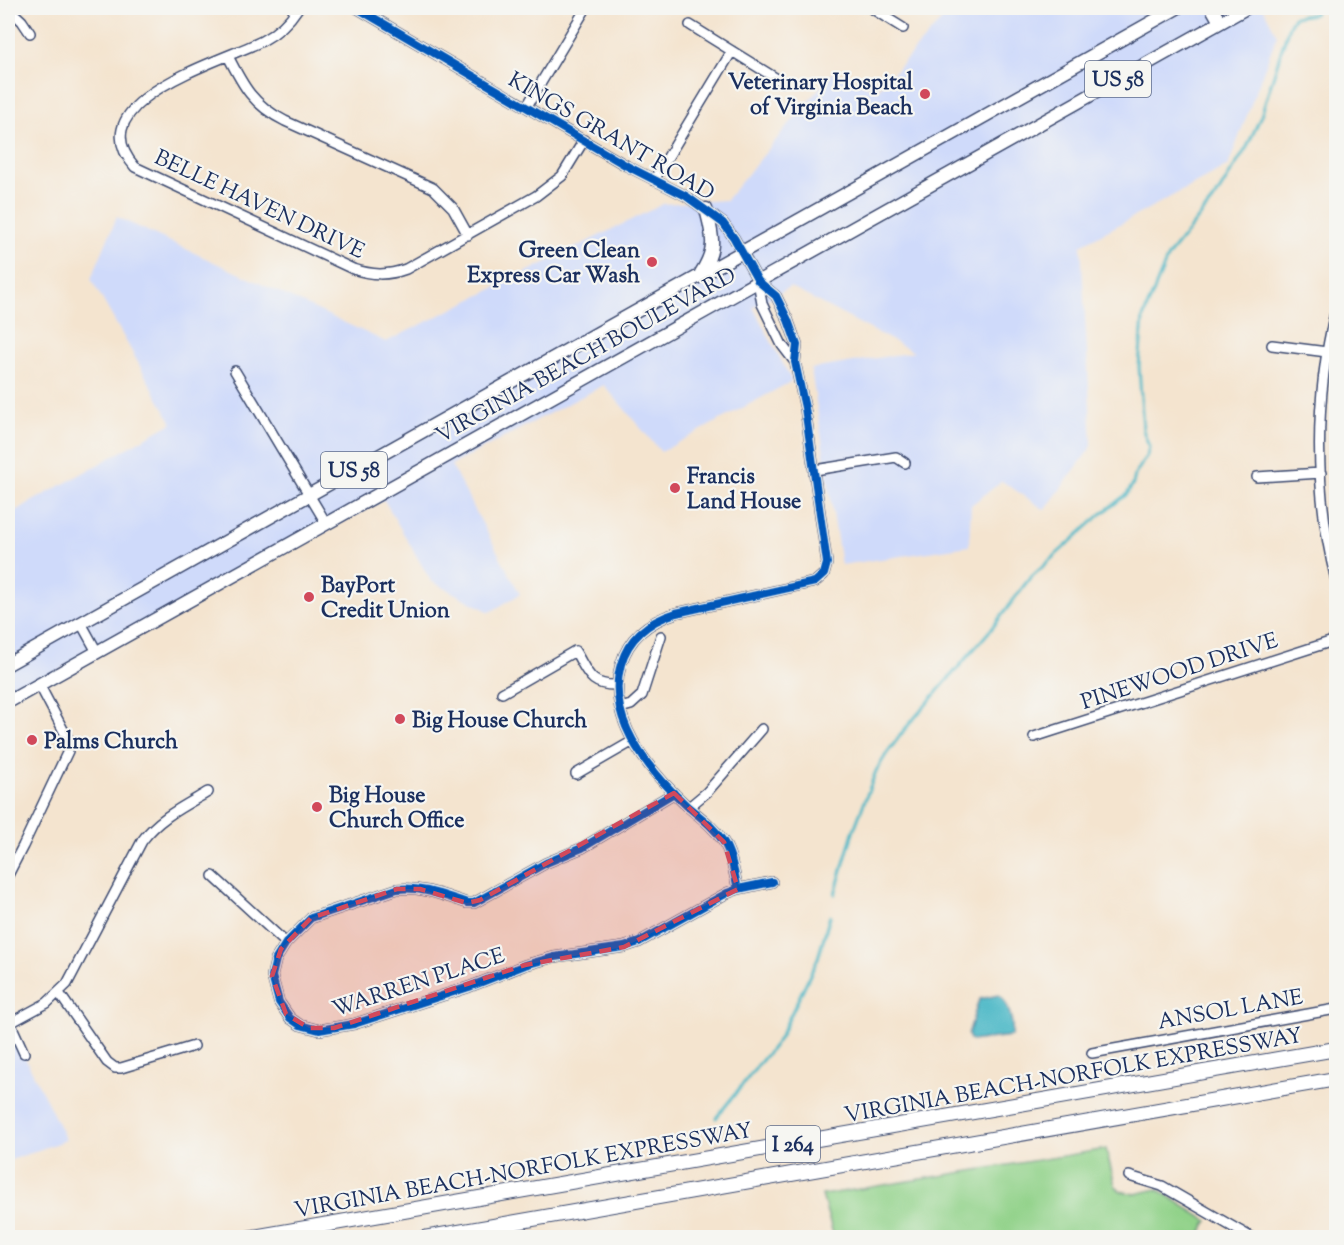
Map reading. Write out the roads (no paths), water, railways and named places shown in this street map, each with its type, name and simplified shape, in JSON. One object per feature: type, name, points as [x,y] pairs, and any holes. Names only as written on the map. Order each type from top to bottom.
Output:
[{"type":"highway","name":"VIRGINIA BEACH-NORFOLK EXPRESSWAY","points":[[248,1238],[1336,1049]]},
{"type":"highway","name":"I 264","points":[[424,1238],[1336,1079]]},
{"type":"main road","name":"VIRGINIA BEACH BOULEVARD","points":[[8,664],[1177,8]]},
{"type":"main road","points":[[1212,8],[1220,22]]},
{"type":"main road","name":"VIRGINIA BEACH BOULEVARD","points":[[8,702],[1246,8]]},
{"type":"main road","points":[[699,276],[713,248],[706,209]]},
{"type":"street","points":[[8,8],[22,21],[30,33]]},
{"type":"street","name":"BELLE HAVEN DRIVE","points":[[298,8],[277,32],[262,41],[177,78],[154,92],[130,113],[124,124],[122,142],[128,159],[135,167],[353,269],[370,274],[394,273],[406,269],[536,196],[554,183],[572,161],[584,140]]},
{"type":"street","name":"KINGS GRANT ROAD","points":[[357,8],[706,209],[723,223],[758,281],[775,294],[788,320],[797,345],[795,362],[805,408],[827,563],[824,574],[815,582],[676,613],[656,621],[643,629],[627,650],[620,666],[617,685]]},
{"type":"street","points":[[527,106],[586,8]]},
{"type":"street","points":[[870,8],[903,28]]},
{"type":"street","points":[[690,25],[782,82]]},
{"type":"street","points":[[654,180],[732,51]]},
{"type":"street","points":[[228,56],[243,85],[262,107],[285,121],[433,188],[453,208],[468,235]]},
{"type":"street","points":[[758,281],[762,304],[782,345],[795,362]]},
{"type":"street","points":[[1336,309],[1327,352],[1320,422],[1321,473],[1328,536],[1336,580]]},
{"type":"street","points":[[1272,345],[1327,352]]},
{"type":"street","points":[[235,371],[326,523]]},
{"type":"street","points":[[814,470],[896,458],[905,463]]},
{"type":"street","points":[[1257,477],[1321,473]]},
{"type":"street","points":[[81,623],[97,652]]},
{"type":"street","points":[[620,708],[632,705],[642,695],[661,636]]},
{"type":"street","name":"PINEWOOD DRIVE","points":[[1034,737],[1336,640]]},
{"type":"street","points":[[502,693],[575,651],[595,682],[617,685],[620,708],[633,741],[657,774],[674,793],[705,819],[724,843],[733,866],[738,889]]},
{"type":"street","points":[[8,875],[68,751],[68,739],[39,684]]},
{"type":"street","points":[[689,807],[707,792],[762,729]]},
{"type":"street","points":[[576,774],[633,741]]},
{"type":"street","points":[[24,1053],[9,1021],[47,1003],[59,993],[70,979],[142,841],[157,823],[208,792]]},
{"type":"street","name":"WARREN PLACE","points":[[674,793],[598,839],[480,900],[467,903],[420,889],[397,889],[311,918],[286,943],[276,959],[272,976],[279,1002],[286,1014],[300,1025],[319,1030],[354,1024],[430,1000],[525,965],[563,956],[624,947],[639,942],[738,889],[771,882]]},
{"type":"street","points":[[213,876],[286,943]]},
{"type":"street","points":[[59,993],[106,1062],[115,1068],[194,1046]]},
{"type":"street","name":"ANSOL LANE","points":[[1092,1053],[1336,1009]]},
{"type":"street","points":[[1129,1176],[1162,1186],[1252,1238]]},
{"type":"water","points":[[999,995],[1010,1014],[1011,1036],[971,1041],[968,1035],[978,1002],[980,999]]},
{"type":"waterway","points":[[835,894],[853,832],[876,771],[887,753],[993,627],[1029,579],[1100,515],[1127,494],[1133,484],[1149,447],[1143,430],[1139,366],[1143,318],[1168,256],[1217,195],[1247,147],[1261,116],[1289,26],[1294,17],[1314,14],[1317,8]]},
{"type":"waterway","points":[[716,1118],[779,1039],[818,958],[830,916]]},
{"type":"place","name":"Veterinary Hospital of Virginia Beach","points":[[925,94]]},
{"type":"place","name":"Green Clean Express Car Wash","points":[[652,262]]},
{"type":"place","name":"Francis Land House","points":[[675,488]]},
{"type":"place","name":"BayPort Credit Union","points":[[309,597]]},
{"type":"place","name":"Big House Church","points":[[400,719]]},
{"type":"place","name":"Palms Church","points":[[32,740]]},
{"type":"place","name":"Big House Church Office","points":[[317,807]]}]
